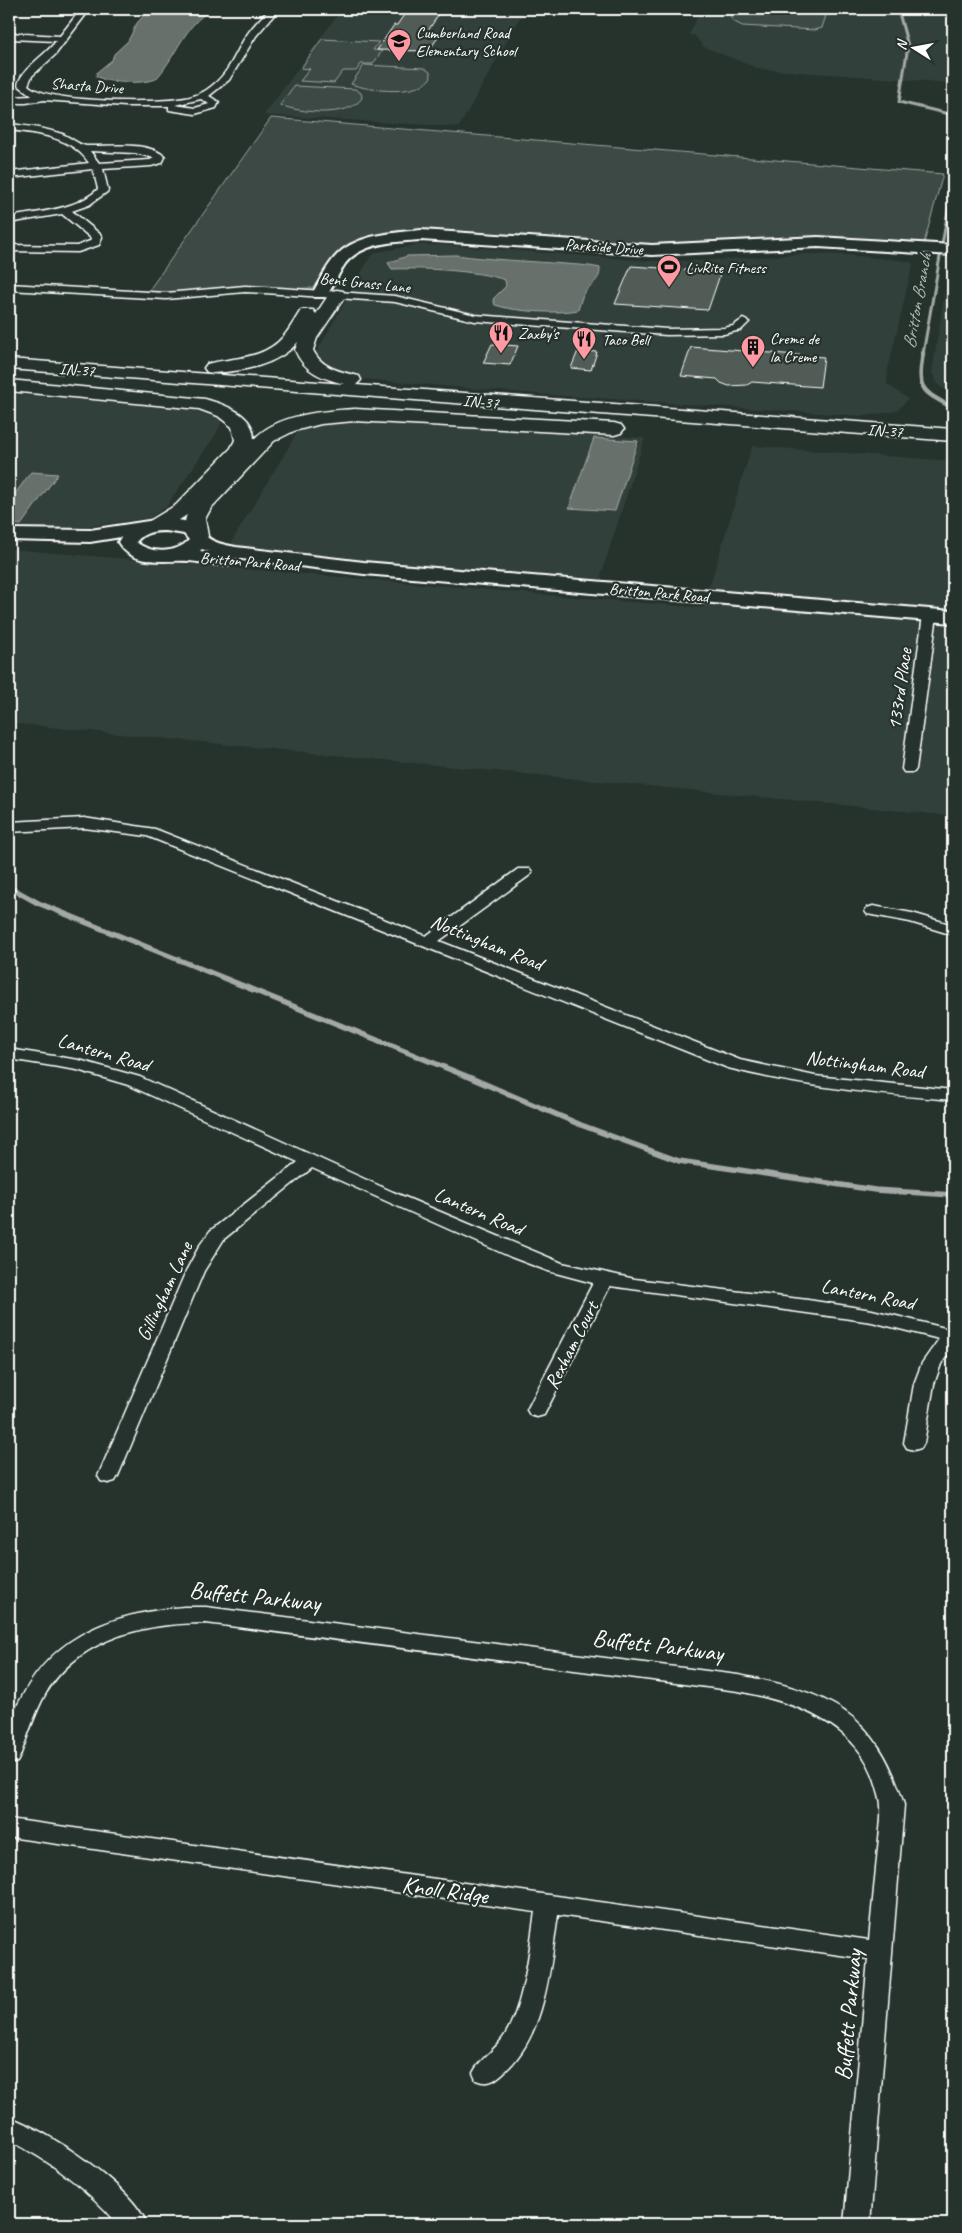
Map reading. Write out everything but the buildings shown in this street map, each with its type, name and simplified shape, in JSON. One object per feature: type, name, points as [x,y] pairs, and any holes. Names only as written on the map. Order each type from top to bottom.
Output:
[{"type":"highway","points":[[9,359],[190,369],[216,368],[246,363],[266,357],[284,346],[329,294]]},
{"type":"highway","points":[[329,294],[304,350],[312,363],[336,376],[357,381],[650,409],[698,417]]},
{"type":"highway","name":"IN-37","points":[[9,364],[953,436]]},
{"type":"highway","name":"IN-37","points":[[9,380],[953,450]]},
{"type":"highway","points":[[9,385],[196,403],[219,410],[238,420],[245,433],[245,442],[240,450],[183,508],[149,527]]},
{"type":"highway","points":[[199,538],[195,520],[199,510],[260,444],[279,429],[306,421],[365,415],[629,430]]},
{"type":"highway","points":[[857,428],[953,431]]},
{"type":"highway","points":[[687,433],[803,440]]},
{"type":"street","points":[[43,96],[31,92],[23,85],[24,78],[52,53],[77,18],[86,9]]},
{"type":"street","name":"Shasta Drive","points":[[9,100],[26,100],[43,96],[72,100],[163,104],[201,96],[216,88],[232,72],[240,61],[246,43],[275,9]]},
{"type":"street","points":[[9,36],[63,39]]},
{"type":"street","name":"Shasta Drive","points":[[10,87],[23,85]]},
{"type":"street","name":"Shasta Drive","points":[[163,104],[176,110],[188,111],[202,110],[213,106],[214,102],[201,96]]},
{"type":"street","points":[[9,128],[55,135],[70,140],[83,149],[96,166],[102,190],[99,195],[81,204],[9,220]]},
{"type":"street","points":[[9,176],[96,166],[150,163],[158,161],[160,157],[151,152],[104,148],[83,149]]},
{"type":"street","points":[[9,248],[78,249],[95,243],[97,237],[63,209]]},
{"type":"street","name":"Parkside Drive","points":[[329,294],[342,259],[354,250],[374,242],[421,235],[652,250],[818,242],[925,251]]},
{"type":"street","name":"Parkside Drive","points":[[329,294],[360,258],[377,248],[391,244],[437,241],[648,255],[704,255],[808,248],[950,252]]},
{"type":"street","name":"Bent Grass Lane","points":[[9,287],[166,296],[252,289],[329,294],[401,300],[469,318],[664,332],[724,331],[737,328],[743,322]]},
{"type":"street","name":"Britton Park Road","points":[[149,527],[177,526],[187,528],[217,549],[236,553],[364,568]]},
{"type":"street","points":[[9,535],[96,535],[149,527]]},
{"type":"street","points":[[136,552],[130,547],[129,537],[149,527]]},
{"type":"street","points":[[9,542],[43,544],[97,543],[150,555],[166,556],[188,551],[196,546],[199,538]]},
{"type":"street","name":"Britton Park Road","points":[[166,556],[188,555],[244,562],[364,568],[953,617]]},
{"type":"street","name":"133rd Place","points":[[909,769],[930,615]]},
{"type":"street","name":"Nottingham Road","points":[[9,827],[84,823],[150,832],[721,1059],[749,1068],[815,1080],[953,1095]]},
{"type":"street","points":[[428,942],[524,872]]},
{"type":"street","points":[[873,911],[912,918],[953,930]]},
{"type":"street","name":"Lantern Road","points":[[9,1054],[79,1065],[134,1082],[518,1253],[555,1267],[604,1280],[872,1316],[952,1337]]},
{"type":"street","name":"Gillingham Lane","points":[[108,1476],[195,1271],[209,1245],[232,1222],[310,1161]]},
{"type":"street","name":"Rexham Court","points":[[537,1410],[604,1280]]},
{"type":"street","points":[[914,1443],[924,1384],[932,1363],[952,1337]]},
{"type":"street","name":"Buffett Parkway","points":[[9,1756],[34,1696],[52,1669],[64,1657],[78,1647],[112,1630],[132,1623],[176,1615],[206,1615],[774,1689],[808,1701],[841,1721],[868,1746],[886,1777],[893,1805],[893,1823],[857,2224]]},
{"type":"street","name":"Knoll Ridge","points":[[9,1828],[881,1951]]},
{"type":"street","points":[[485,2073],[505,2055],[520,2032],[528,2009],[548,1905]]},
{"type":"street","points":[[9,2128],[32,2140],[80,2172],[106,2193],[134,2224]]},
{"type":"shaded area","points":[[156,9],[203,9],[206,13],[191,27],[156,79],[143,82],[126,82],[109,81],[96,76],[97,72],[112,60],[114,54],[128,41],[137,23],[146,13]]},
{"type":"shaded area","name":"Cumberland Road Elementary School","points":[[342,9],[525,9],[459,127],[264,115]]},
{"type":"shaded area","points":[[701,9],[953,9],[953,83],[759,69],[704,47],[694,35],[689,35]]},
{"type":"shaded area","points":[[734,9],[828,9],[822,28],[815,30],[742,26],[733,21],[730,16]]},
{"type":"shaded area","points":[[322,39],[379,42],[373,50],[382,51],[373,64],[361,64],[356,71],[343,71],[334,83],[300,81],[310,69],[301,68]]},
{"type":"shaded area","points":[[364,65],[424,68],[430,72],[431,77],[416,88],[394,91],[370,89],[351,84]]},
{"type":"shaded area","points":[[294,86],[355,89],[361,93],[362,98],[347,109],[336,111],[311,112],[280,105]]},
{"type":"shaded area","points":[[271,118],[943,174],[924,243],[873,241],[668,246],[422,232],[349,249],[329,263],[313,288],[147,293]]},
{"type":"shaded area","points":[[416,245],[443,245],[649,261],[700,261],[803,254],[847,255],[907,261],[913,263],[888,369],[887,384],[908,399],[897,411],[864,416],[536,394],[350,378],[338,375],[314,357],[370,257],[378,252]]},
{"type":"shaded area","points":[[951,252],[953,252],[953,394],[939,386],[932,373]]},
{"type":"shaded area","points":[[456,255],[587,266],[600,268],[600,273],[597,280],[583,294],[578,310],[536,312],[495,305],[493,299],[506,286],[505,280],[465,272],[434,269],[392,269],[388,263],[407,256]]},
{"type":"shaded area","points":[[9,394],[193,409],[222,420],[216,434],[166,507],[149,518],[76,528],[9,526]]},
{"type":"shaded area","points":[[355,420],[645,438],[599,581],[234,550],[232,541],[297,433],[316,426]]},
{"type":"shaded area","points":[[594,438],[638,441],[615,511],[569,508]]},
{"type":"shaded area","points":[[752,446],[953,461],[953,816],[9,723],[9,549],[703,608]]},
{"type":"shaded area","points":[[31,472],[58,474],[21,525],[9,524],[9,502]]},
{"type":"waterway","name":"Britton Branch","points":[[898,9],[908,46],[899,102],[953,115]]},
{"type":"waterway","name":"Britton Branch","points":[[953,134],[953,150]]},
{"type":"waterway","name":"Britton Branch","points":[[923,354],[953,182]]},
{"type":"waterway","name":"Britton Branch","points":[[923,353],[921,382],[924,388],[928,393],[953,408]]},
{"type":"waterway","points":[[9,887],[38,903],[471,1078],[581,1125],[679,1161],[875,1190],[953,1195]]},
{"type":"place","name":"Cumberland Road Elementary School","points":[[399,62]]},
{"type":"place","name":"LivRite Fitness","points":[[669,288]]},
{"type":"place","name":"Zaxby's","points":[[501,354]]},
{"type":"place","name":"Taco Bell","points":[[584,360]]},
{"type":"place","name":"Creme de la Creme","points":[[753,368]]}]
